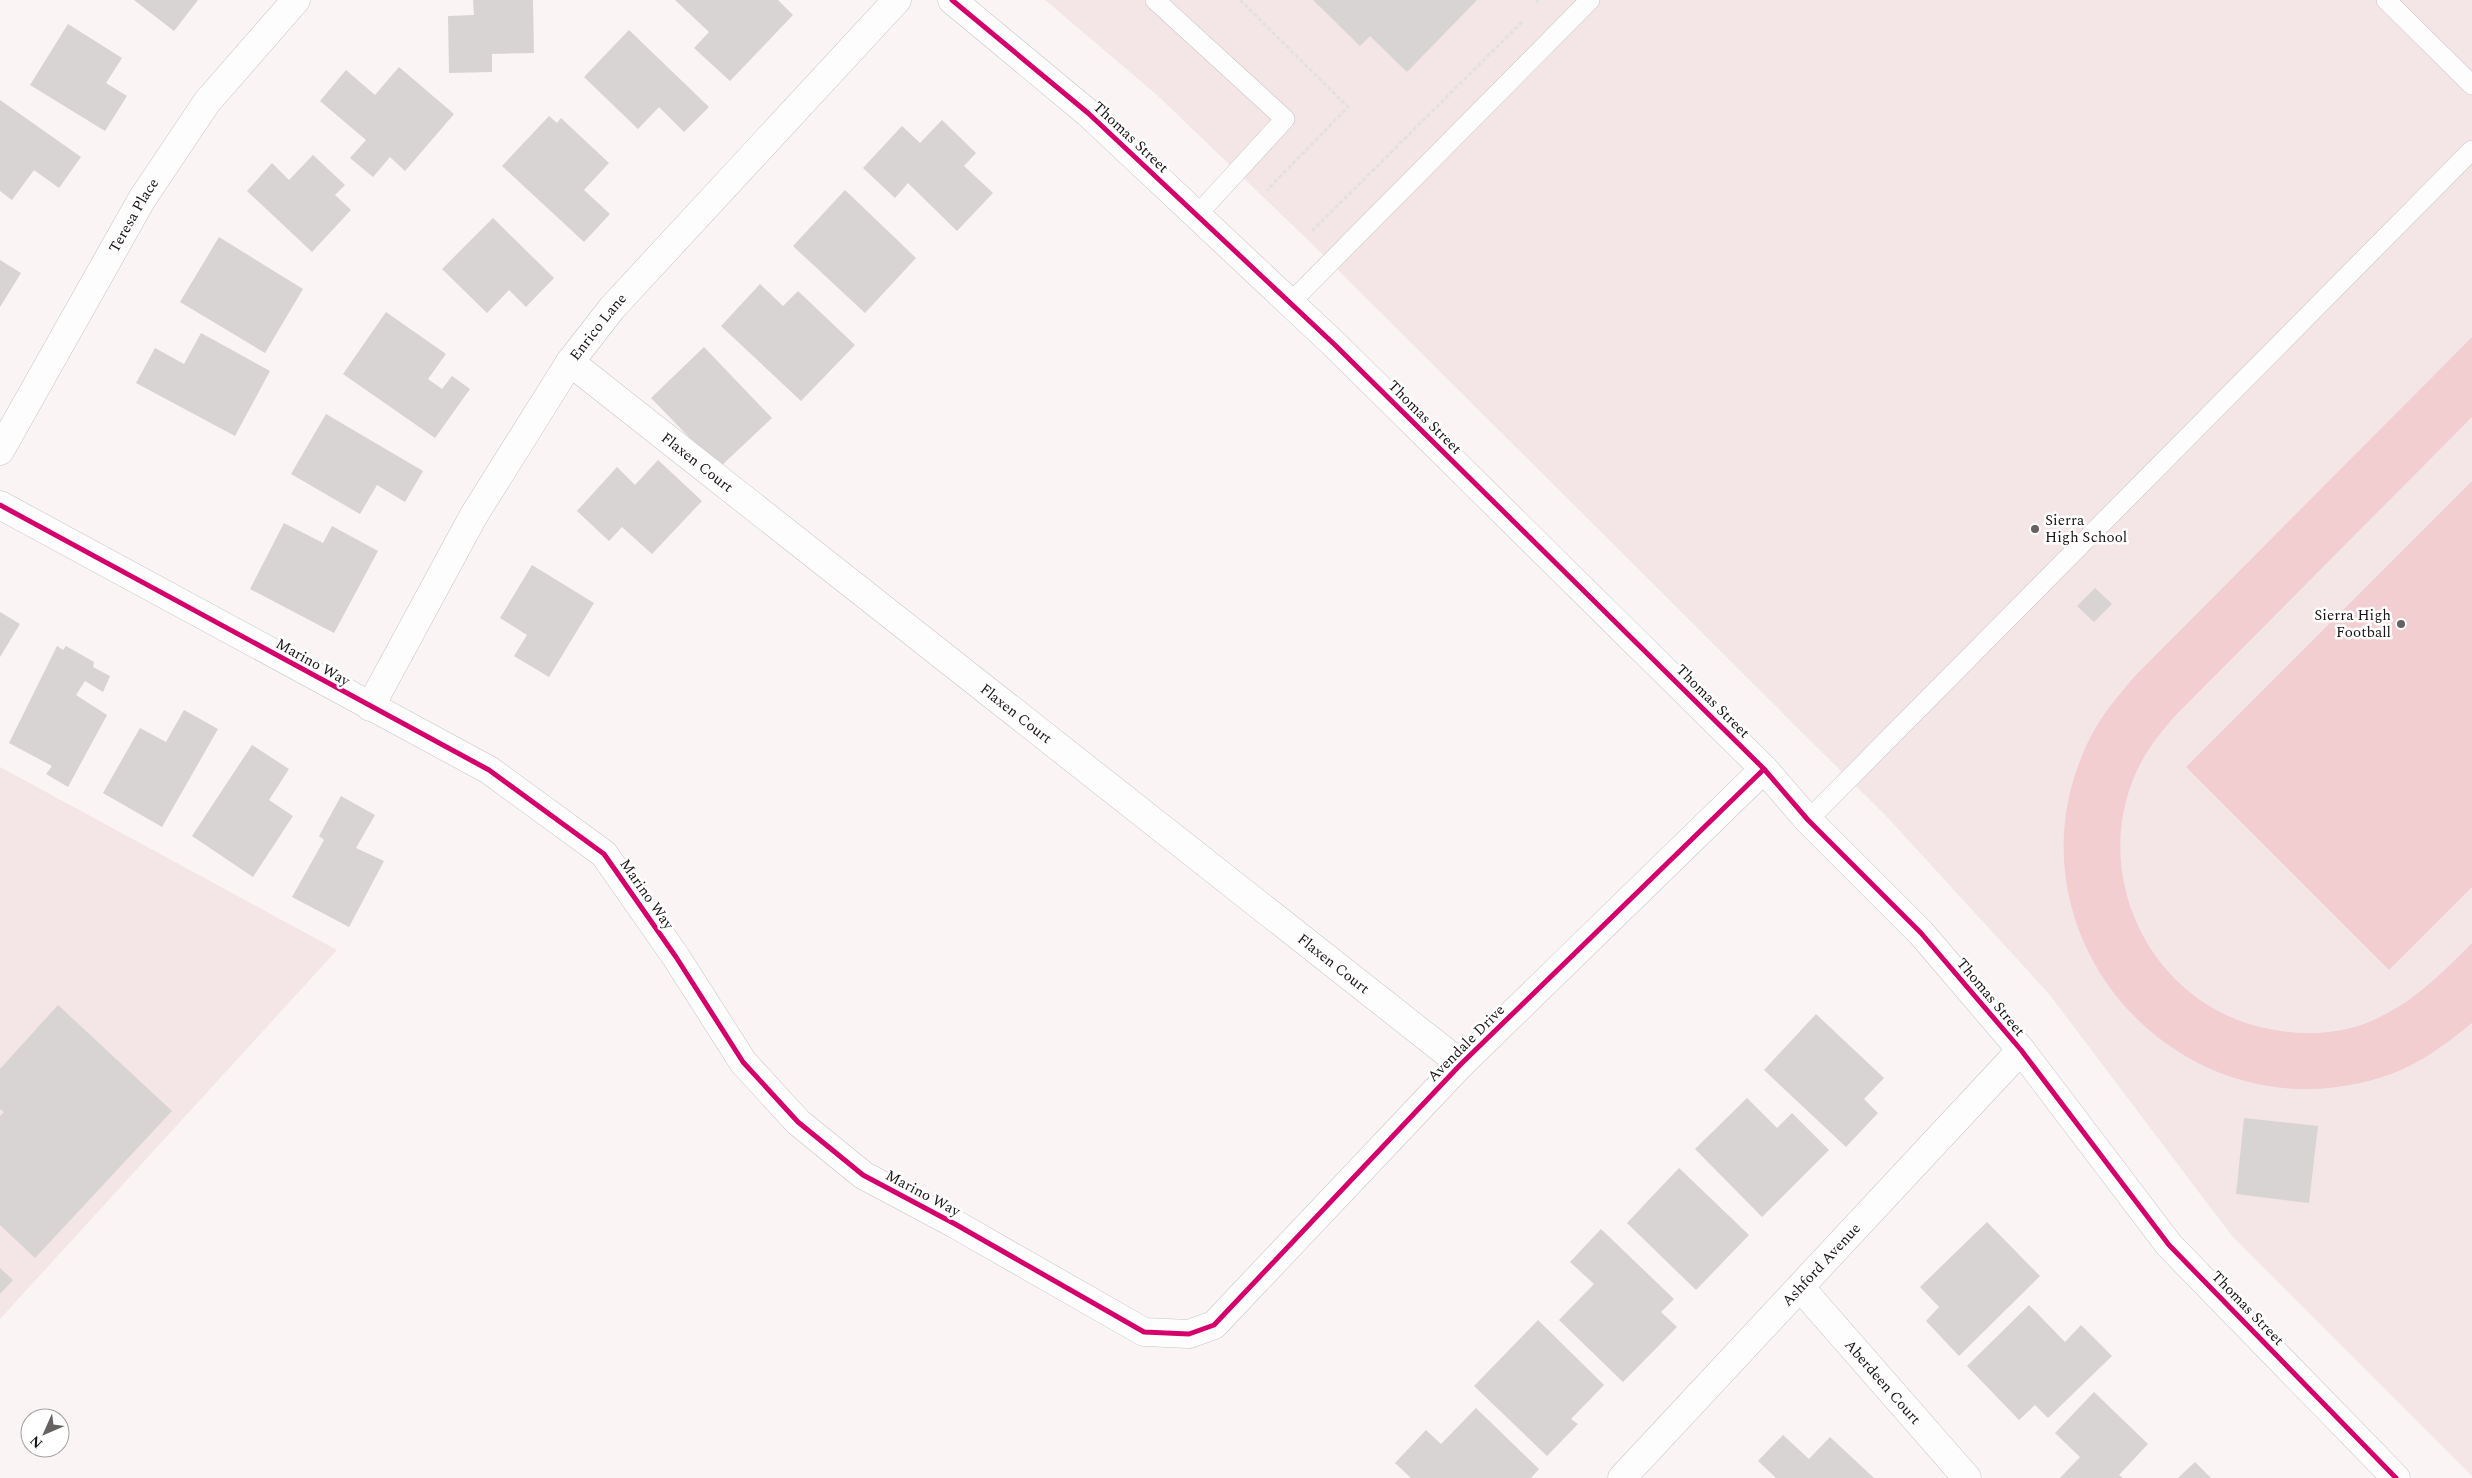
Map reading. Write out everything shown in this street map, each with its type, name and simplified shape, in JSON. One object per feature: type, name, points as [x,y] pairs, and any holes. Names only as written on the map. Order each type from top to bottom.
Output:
[{"type":"street","name":"Teresa Place","points":[[0,451],[142,199],[207,102],[296,0]]},
{"type":"street","name":"Enrico Lane","points":[[370,707],[474,515],[570,362],[612,308],[896,0]]},
{"type":"street","name":"Thomas Street","points":[[952,0],[1088,113],[1290,303],[1764,769],[1808,820],[1921,933],[2021,1050],[2169,1244],[2396,1478]]},
{"type":"street","name":"Flaxen Court","points":[[570,362],[1461,1064]]},
{"type":"street","name":"Marino Way","points":[[0,505],[489,770],[604,854],[676,957],[743,1062],[798,1122],[863,1175],[955,1224],[1144,1332],[1189,1334]]},
{"type":"street","name":"Avendale Drive","points":[[1189,1334],[1214,1325],[1461,1064],[1764,769]]},
{"type":"street","name":"Ashford Avenue","points":[[1622,1478],[2021,1050]]},
{"type":"street","name":"Aberdeen Court","points":[[1800,1287],[1966,1478]]},
{"type":"lane","points":[[1155,0],[1285,119],[1197,215]]},
{"type":"lane","points":[[1290,303],[1590,0]]},
{"type":"lane","points":[[2386,0],[2472,85]]},
{"type":"lane","points":[[1808,820],[2472,150]]},
{"type":"path","points":[[1536,0],[1540,4]]},
{"type":"path","points":[[1533,11],[1544,0]]},
{"type":"path","points":[[1312,232],[1526,18]]},
{"type":"shaded area","name":"Sierra High School","points":[[1045,0],[2472,0],[2472,1476],[2232,1236],[2049,994],[1887,817],[1310,242],[1157,95]]},
{"type":"shaded area","points":[[2472,337],[2472,417],[2174,717],[2160,734],[2137,770],[2129,791],[2121,829],[2121,867],[2129,903],[2144,937],[2165,968],[2192,994],[2223,1014],[2260,1027],[2286,1032],[2312,1033],[2352,1028],[2396,1009],[2435,979],[2472,943],[2472,1023],[2428,1055],[2392,1074],[2379,1078],[2304,1089],[2235,1078],[2173,1048],[2122,1003],[2086,946],[2066,881],[2067,810],[2090,738],[2104,714],[2134,677]]},
{"type":"shaded area","name":"Sierra High Football","points":[[2472,481],[2472,887],[2389,970],[2186,767]]},
{"type":"shaded area","points":[[0,767],[337,950],[0,1319]]},
{"type":"building","points":[[134,0],[198,0],[174,31]]},
{"type":"building","points":[[473,0],[533,0],[534,53],[492,54],[492,72],[449,73],[448,16],[474,15]]},
{"type":"building","points":[[675,0],[778,0],[793,15],[730,81],[694,48],[709,32]]},
{"type":"building","points":[[1313,0],[1477,0],[1407,72],[1370,36],[1360,46]]},
{"type":"building","points":[[68,24],[122,58],[106,83],[127,96],[105,131],[30,85]]},
{"type":"building","points":[[629,30],[709,107],[684,132],[659,107],[638,129],[584,77]]},
{"type":"building","points":[[399,67],[454,114],[405,171],[390,157],[373,177],[350,158],[366,140],[320,101],[346,70],[375,95]]},
{"type":"building","points":[[0,100],[81,157],[59,188],[34,170],[12,200],[0,191]]},
{"type":"building","points":[[549,116],[557,123],[561,118],[609,163],[584,190],[610,214],[584,242],[502,166]]},
{"type":"building","points":[[942,120],[976,153],[964,166],[993,193],[957,231],[908,183],[895,198],[863,168],[902,126],[920,143]]},
{"type":"building","points":[[313,155],[345,185],[335,195],[351,210],[312,252],[247,191],[272,163],[289,180]]},
{"type":"building","points":[[845,190],[916,258],[865,313],[793,246]]},
{"type":"building","points":[[493,218],[554,278],[526,307],[509,290],[487,313],[442,269]]},
{"type":"building","points":[[219,237],[303,289],[265,353],[180,302]]},
{"type":"building","points":[[0,260],[21,273],[0,307]]},
{"type":"building","points":[[760,284],[783,306],[798,291],[855,345],[801,401],[721,326]]},
{"type":"building","points":[[386,312],[446,354],[428,379],[442,389],[452,376],[470,389],[435,438],[343,374]]},
{"type":"building","points":[[201,333],[270,371],[235,436],[136,383],[155,348],[184,364]]},
{"type":"building","points":[[704,347],[772,418],[719,468],[651,398]]},
{"type":"building","points":[[326,414],[423,471],[405,502],[377,485],[360,514],[291,474]]},
{"type":"building","points":[[658,460],[702,501],[652,554],[622,527],[609,541],[577,511],[617,467],[635,485]]},
{"type":"building","points":[[284,523],[323,543],[332,526],[378,551],[334,633],[250,589]]},
{"type":"building","points":[[532,565],[594,603],[549,677],[514,656],[527,635],[500,618]]},
{"type":"building","points":[[2095,588],[2112,604],[2094,622],[2077,606]]},
{"type":"building","points":[[0,612],[20,624],[0,657]]},
{"type":"building","points":[[57,646],[63,650],[66,646],[94,662],[93,667],[110,676],[103,692],[85,681],[76,695],[107,715],[68,787],[46,774],[52,766],[9,743]]},
{"type":"building","points":[[184,710],[218,729],[162,827],[103,793],[140,728],[166,742]]},
{"type":"building","points":[[252,745],[289,769],[269,800],[293,816],[253,877],[192,836]]},
{"type":"building","points":[[341,796],[375,815],[356,848],[384,861],[349,927],[292,897],[324,840],[319,836]]},
{"type":"building","points":[[58,1005],[172,1111],[35,1258],[0,1225],[0,1116],[4,1112],[0,1109],[0,1069]]},
{"type":"building","points":[[1816,1014],[1884,1078],[1864,1099],[1878,1113],[1846,1147],[1764,1070]]},
{"type":"building","points":[[1747,1098],[1777,1128],[1792,1113],[1829,1150],[1762,1217],[1695,1149]]},
{"type":"building","points":[[2244,1118],[2318,1126],[2309,1203],[2236,1194]]},
{"type":"building","points":[[1679,1168],[1749,1235],[1696,1290],[1627,1223]]},
{"type":"building","points":[[1987,1222],[2040,1276],[1959,1356],[1926,1321],[1939,1307],[1920,1287]]},
{"type":"building","points":[[1601,1229],[1674,1299],[1661,1312],[1677,1327],[1623,1382],[1559,1320],[1594,1284],[1570,1262]]},
{"type":"building","points":[[0,1268],[13,1280],[0,1294]]},
{"type":"building","points":[[2029,1305],[2065,1342],[2081,1325],[2112,1356],[2048,1418],[2035,1405],[2019,1420],[1967,1366]]},
{"type":"building","points":[[1538,1320],[1604,1385],[1571,1419],[1578,1424],[1547,1456],[1474,1386]]},
{"type":"building","points":[[2094,1392],[2148,1444],[2119,1475],[2123,1478],[2060,1478],[2080,1457],[2055,1433]]},
{"type":"building","points":[[1476,1408],[1539,1469],[1531,1478],[1411,1478],[1395,1463],[1426,1430],[1441,1444]]},
{"type":"building","points":[[1783,1435],[1809,1459],[1830,1437],[1874,1478],[1776,1478],[1758,1461]]},
{"type":"building","points":[[2195,1462],[2211,1478],[2178,1478]]},
{"type":"cycle path","points":[[952,0],[1088,113],[1335,345],[1764,769],[1808,820],[1921,933],[2021,1050],[2169,1245],[2396,1478]]},
{"type":"cycle path","points":[[0,505],[489,770],[604,854],[676,957],[743,1062],[798,1122],[863,1175],[955,1224],[1144,1332],[1189,1334],[1214,1325],[1461,1064],[1764,769]]},
{"type":"place","name":"Sierra High School","points":[[2035,529]]},
{"type":"place","name":"Sierra High Football","points":[[2401,624]]}]
